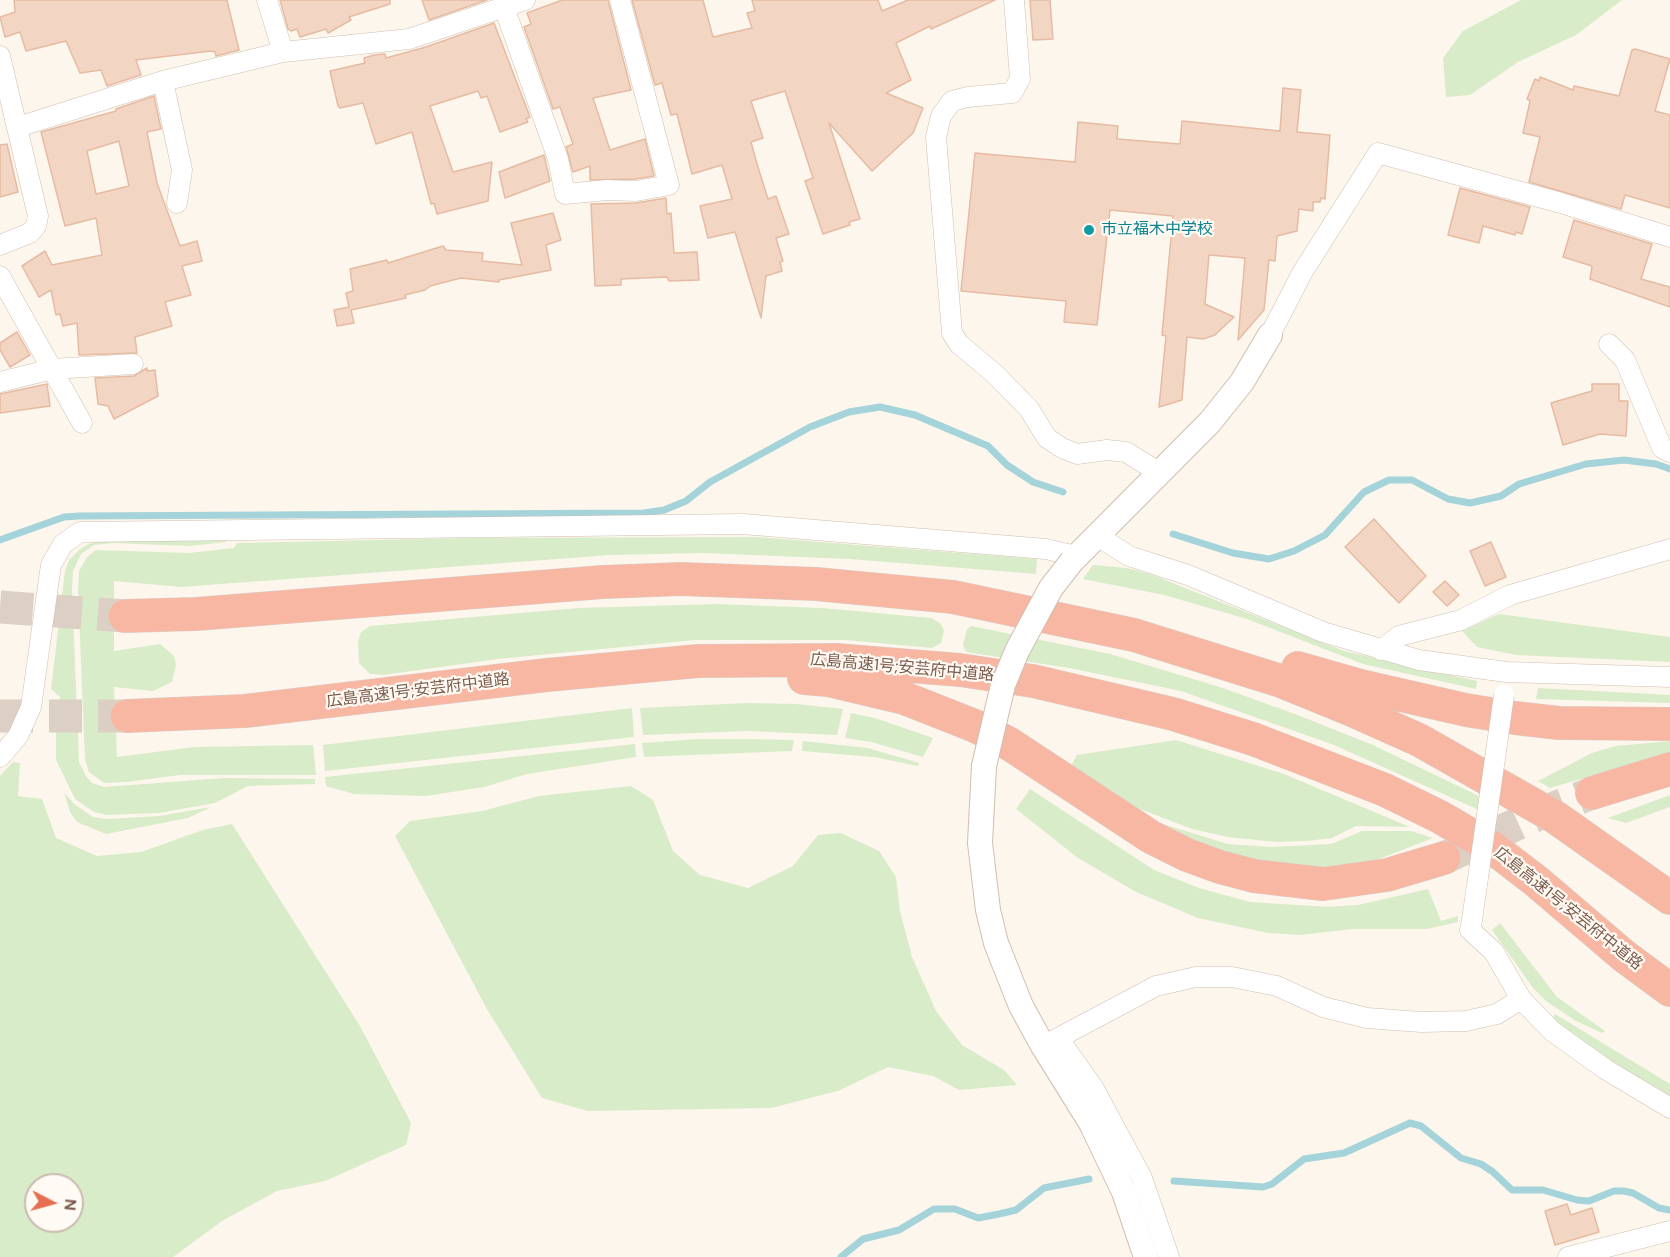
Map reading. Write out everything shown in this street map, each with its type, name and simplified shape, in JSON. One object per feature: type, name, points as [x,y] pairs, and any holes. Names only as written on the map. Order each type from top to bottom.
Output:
[{"type":"highway","points":[[125,616],[196,614],[603,582],[681,579],[816,584],[953,597],[1081,616],[1164,632],[1361,686],[1466,710],[1558,723],[1670,724]]},
{"type":"highway","points":[[953,597],[1134,635],[1281,681],[1352,710],[1419,740],[1555,817],[1670,898]]},
{"type":"highway","name":"広島高速1号;安芸府中道路","points":[[127,716],[245,711],[626,667],[698,661],[836,660],[960,670],[1098,695],[1173,714],[1263,742],[1385,790],[1440,817],[1493,848],[1624,956],[1670,990]]},
{"type":"highway","points":[[409,692],[518,687],[618,677],[683,674],[828,680],[904,698],[975,726],[1008,743],[1151,837],[1220,867],[1254,876],[1323,884],[1388,875],[1444,858]]},
{"type":"highway","points":[[1592,793],[1670,769]]},
{"type":"street","points":[[267,0],[283,52]]},
{"type":"street","points":[[18,127],[163,81],[283,52],[409,39],[525,0]]},
{"type":"street","points":[[504,7],[558,159],[565,194],[607,190],[636,191],[669,185],[620,0]]},
{"type":"street","points":[[1014,0],[1020,79],[1012,93],[968,97],[952,101],[941,116],[936,137],[952,333],[959,344],[996,375],[1029,409],[1047,438],[1077,454],[1107,450],[1126,452],[1160,473]]},
{"type":"street","points":[[0,56],[38,216],[36,226],[30,233],[0,245]]},
{"type":"street","points":[[163,81],[182,170],[177,203]]},
{"type":"street","points":[[1146,1257],[1124,1192],[1091,1123],[1051,1042],[1008,976],[988,910],[980,843],[984,766],[1003,685],[1017,651],[1046,596],[1074,559],[1210,422],[1242,381],[1270,335],[1302,273],[1378,153],[1561,203],[1670,237]]},
{"type":"street","points":[[0,276],[82,423]]},
{"type":"street","points":[[1610,344],[1625,360],[1662,448],[1670,452]]},
{"type":"street","points":[[0,382],[52,369],[133,364]]},
{"type":"street","points":[[0,757],[18,736],[31,706],[51,565],[63,544],[80,532],[743,524],[1046,549],[1074,559]]},
{"type":"street","points":[[1096,535],[1129,556],[1188,575],[1323,632],[1419,660],[1506,672],[1670,677]]},
{"type":"street","points":[[1381,650],[1399,636],[1461,620],[1510,595],[1670,549]]},
{"type":"street","points":[[1506,672],[1470,930],[1494,952],[1521,999],[1552,1031],[1605,1070],[1670,1108]]},
{"type":"street","points":[[1051,1042],[1156,986],[1196,977],[1232,977],[1277,986],[1323,1007],[1367,1018],[1421,1022],[1466,1021],[1497,1014],[1521,999]]},
{"type":"street","points":[[1051,1042],[1093,1087],[1142,1178],[1169,1257]]},
{"type":"street","points":[[1568,1257],[1670,1230]]},
{"type":"green space","points":[[1521,0],[1622,0],[1576,35],[1518,62],[1470,95],[1446,97],[1443,58],[1463,31]]},
{"type":"green space","points":[[756,537],[1037,559],[1036,574],[850,559],[703,553],[611,555],[181,587],[114,581],[114,651],[160,644],[174,656],[176,665],[172,682],[153,691],[114,687],[117,757],[194,747],[313,745],[316,775],[180,775],[104,783],[89,772],[85,760],[78,590],[79,571],[87,557],[96,550],[189,553],[234,548],[237,543],[465,538]]},
{"type":"green space","points":[[112,539],[226,539],[226,542],[189,546],[112,543],[94,545],[81,554],[73,571],[72,589],[79,762],[86,776],[92,783],[104,787],[224,778],[315,779],[315,784],[248,786],[215,803],[159,813],[106,815],[94,812],[75,799],[56,760],[56,730],[60,697],[51,689],[65,571],[69,560],[80,549],[91,543]]},
{"type":"green space","points":[[1093,565],[1127,568],[1150,574],[1344,651],[1477,681],[1476,689],[1363,664],[1247,619],[1164,595],[1083,579]]},
{"type":"green space","points":[[717,604],[822,608],[931,618],[940,623],[944,630],[941,643],[932,648],[846,640],[695,640],[498,659],[383,675],[370,674],[359,663],[358,642],[361,632],[370,626],[578,608]]},
{"type":"green space","points":[[1499,614],[1670,637],[1670,662],[1516,655],[1477,647],[1462,631]]},
{"type":"green space","points":[[971,626],[1110,654],[1223,688],[1295,714],[1373,745],[1483,798],[1479,810],[1334,745],[1181,691],[1069,668],[966,652],[963,645],[967,629]]},
{"type":"green space","points":[[1538,688],[1670,695],[1670,703],[1536,699]]},
{"type":"green space","points":[[747,703],[796,704],[843,709],[837,735],[748,731],[643,735],[640,708]]},
{"type":"green space","points":[[632,708],[634,737],[325,771],[323,745]]},
{"type":"green space","points":[[851,713],[875,718],[933,738],[923,757],[871,742],[845,738]]},
{"type":"green space","points":[[700,739],[794,740],[792,751],[644,757],[642,743]]},
{"type":"green space","points":[[1176,740],[1284,774],[1410,827],[1356,826],[1332,838],[1307,841],[1276,842],[1228,837],[1192,829],[1119,801],[1069,769],[1077,755]]},
{"type":"green space","points":[[803,741],[868,748],[919,763],[918,766],[874,757],[802,751]]},
{"type":"green space","points":[[1670,741],[1670,753],[1550,788],[1538,781],[1592,753],[1616,746]]},
{"type":"green space","points":[[635,744],[636,757],[527,774],[484,787],[426,796],[354,794],[326,786],[325,777]]},
{"type":"green space","points":[[13,762],[20,763],[18,796],[42,799],[56,838],[97,856],[141,852],[203,830],[232,824],[360,1026],[411,1123],[406,1145],[325,1181],[277,1191],[222,1221],[173,1257],[0,1257],[0,776]]},
{"type":"green space","points":[[631,786],[653,800],[673,851],[700,875],[748,888],[793,866],[818,835],[841,833],[879,851],[896,877],[900,911],[912,957],[936,1011],[962,1045],[1004,1070],[1017,1085],[959,1090],[933,1076],[888,1067],[838,1091],[771,1108],[588,1111],[542,1098],[488,1011],[395,836],[410,821],[482,811],[539,796]]},
{"type":"green space","points":[[1030,789],[1154,870],[1199,888],[1250,902],[1328,907],[1358,905],[1428,889],[1441,921],[1458,916],[1458,922],[1427,929],[1352,929],[1300,935],[1268,933],[1198,918],[1136,892],[1078,858],[1016,809]]},
{"type":"green space","points":[[64,792],[74,804],[93,817],[106,819],[159,816],[211,807],[188,818],[106,834],[77,822],[70,812]]},
{"type":"green space","points":[[1670,795],[1670,807],[1626,823],[1608,818]]},
{"type":"green space","points":[[1153,821],[1228,844],[1271,847],[1331,844],[1362,831],[1411,831],[1433,838],[1374,861],[1329,874],[1220,857]]},
{"type":"green space","points":[[1500,923],[1557,997],[1605,1031],[1602,1033],[1576,1021],[1546,1001],[1533,988],[1492,930]]},
{"type":"green space","points":[[1555,1014],[1670,1084],[1670,1098],[1578,1039],[1553,1018]]},
{"type":"building","points":[[14,0],[227,0],[239,50],[216,56],[215,52],[211,51],[136,60],[141,75],[107,86],[101,70],[80,73],[66,41],[26,51],[20,32],[5,37],[0,17],[15,12]]},
{"type":"building","points":[[280,0],[390,0],[390,4],[349,17],[351,20],[328,33],[326,29],[300,37],[297,29],[291,31],[288,29]]},
{"type":"building","points":[[422,0],[487,0],[429,20]]},
{"type":"building","points":[[562,0],[608,0],[631,90],[593,98],[610,150],[645,139],[654,176],[635,179],[590,180],[590,166],[573,172],[566,147],[573,144],[560,107],[553,109],[524,27],[531,24],[527,13]]},
{"type":"building","points":[[632,0],[703,0],[713,37],[752,28],[747,13],[755,11],[752,0],[878,0],[882,11],[908,0],[995,0],[931,29],[930,26],[896,43],[911,80],[886,93],[923,108],[913,133],[872,171],[829,123],[860,219],[849,222],[850,225],[823,234],[805,181],[813,178],[785,91],[751,101],[763,138],[751,142],[757,164],[768,199],[776,196],[789,234],[776,238],[783,261],[780,262],[782,271],[766,276],[761,318],[735,232],[708,238],[700,206],[732,199],[722,165],[692,174],[677,114],[671,115],[662,83],[655,85]]},
{"type":"building","points":[[1030,0],[1050,0],[1053,39],[1033,40]]},
{"type":"building","points":[[494,23],[530,117],[526,119],[528,122],[500,132],[487,96],[481,98],[478,91],[430,106],[453,172],[492,162],[488,201],[437,214],[434,203],[431,204],[412,132],[376,144],[363,103],[340,108],[338,106],[330,71],[365,63],[364,58],[374,55],[385,54],[386,58],[426,47]]},
{"type":"building","points":[[1632,50],[1670,59],[1655,111],[1670,115],[1670,208],[1625,195],[1621,209],[1529,182],[1540,137],[1523,133],[1530,101],[1527,99],[1535,79],[1539,81],[1540,77],[1573,90],[1574,86],[1619,96]]},
{"type":"building","points":[[1283,88],[1301,90],[1297,132],[1330,135],[1325,199],[1321,198],[1320,202],[1313,202],[1313,211],[1299,209],[1297,231],[1277,236],[1275,261],[1269,260],[1264,310],[1238,340],[1245,258],[1209,255],[1205,304],[1234,317],[1215,335],[1203,339],[1187,337],[1182,400],[1159,407],[1166,336],[1162,335],[1173,216],[1110,210],[1097,325],[1064,322],[1066,301],[961,291],[975,153],[1075,162],[1078,122],[1118,126],[1117,139],[1180,144],[1182,121],[1280,131]]},
{"type":"building","points":[[154,96],[161,129],[147,132],[157,183],[180,246],[197,241],[202,261],[182,266],[191,295],[165,302],[172,326],[135,337],[137,353],[79,355],[77,323],[63,326],[60,314],[56,315],[51,290],[39,297],[22,266],[45,251],[52,265],[102,255],[96,218],[65,226],[41,132],[116,111],[116,109]],"holes":[[[119,141],[129,186],[96,194],[87,151]]]},
{"type":"building","points":[[7,144],[18,192],[0,197],[0,145]]},
{"type":"building","points":[[544,155],[550,181],[505,198],[499,172]]},
{"type":"building","points":[[1460,188],[1530,207],[1522,234],[1516,232],[1515,235],[1483,226],[1479,243],[1448,235]]},
{"type":"building","points":[[666,198],[667,214],[671,213],[674,253],[697,252],[699,280],[669,281],[667,277],[621,279],[621,285],[595,286],[591,204],[636,203]]},
{"type":"building","points":[[553,213],[561,240],[546,245],[551,270],[499,280],[499,282],[461,278],[430,286],[425,290],[405,295],[406,298],[351,310],[354,323],[337,326],[334,310],[349,307],[346,293],[353,291],[350,269],[387,260],[388,263],[443,246],[446,250],[483,253],[482,261],[522,265],[511,223]]},
{"type":"building","points":[[1574,220],[1652,244],[1641,279],[1670,287],[1670,307],[1590,279],[1592,266],[1563,257]]},
{"type":"building","points":[[17,332],[30,355],[10,367],[0,350],[0,343]]},
{"type":"building","points":[[147,368],[147,371],[155,370],[158,396],[114,419],[108,406],[98,404],[95,378],[134,376]]},
{"type":"building","points":[[47,384],[50,406],[0,413],[0,394]]},
{"type":"building","points":[[1592,384],[1619,384],[1619,401],[1628,401],[1626,436],[1600,434],[1563,445],[1551,403],[1592,391]]},
{"type":"building","points":[[1374,519],[1426,576],[1399,603],[1345,547]]},
{"type":"building","points":[[1491,542],[1506,577],[1485,586],[1470,551]]},
{"type":"building","points":[[1445,581],[1459,595],[1447,606],[1433,592]]},
{"type":"building","points":[[1567,1204],[1571,1215],[1592,1208],[1599,1232],[1555,1245],[1545,1211]]},
{"type":"waterway","points":[[0,540],[64,517],[79,516],[644,513],[664,510],[686,501],[710,482],[810,427],[849,412],[880,407],[915,415],[988,446],[1007,465],[1033,482],[1063,492]]},
{"type":"waterway","points":[[1173,534],[1233,553],[1269,559],[1294,551],[1325,535],[1364,492],[1389,480],[1412,480],[1448,499],[1470,503],[1501,496],[1519,484],[1586,464],[1624,460],[1656,464],[1670,469]]},
{"type":"waterway","points":[[1174,1181],[1263,1187],[1272,1184],[1304,1159],[1344,1153],[1410,1123],[1421,1126],[1461,1158],[1481,1164],[1512,1190],[1543,1190],[1577,1200],[1589,1201],[1614,1191],[1624,1191],[1633,1193],[1659,1208],[1670,1210]]},
{"type":"waterway","points":[[841,1257],[863,1239],[899,1230],[934,1209],[955,1209],[978,1218],[999,1214],[1016,1210],[1044,1188],[1089,1179]]},
{"type":"tunnel","points":[[0,607],[125,616]]},
{"type":"tunnel","points":[[0,716],[127,716]]},
{"type":"tunnel","points":[[1444,858],[1532,817],[1592,793]]},
{"type":"place","name":"市立福木中学校","points":[[1089,230]]}]
